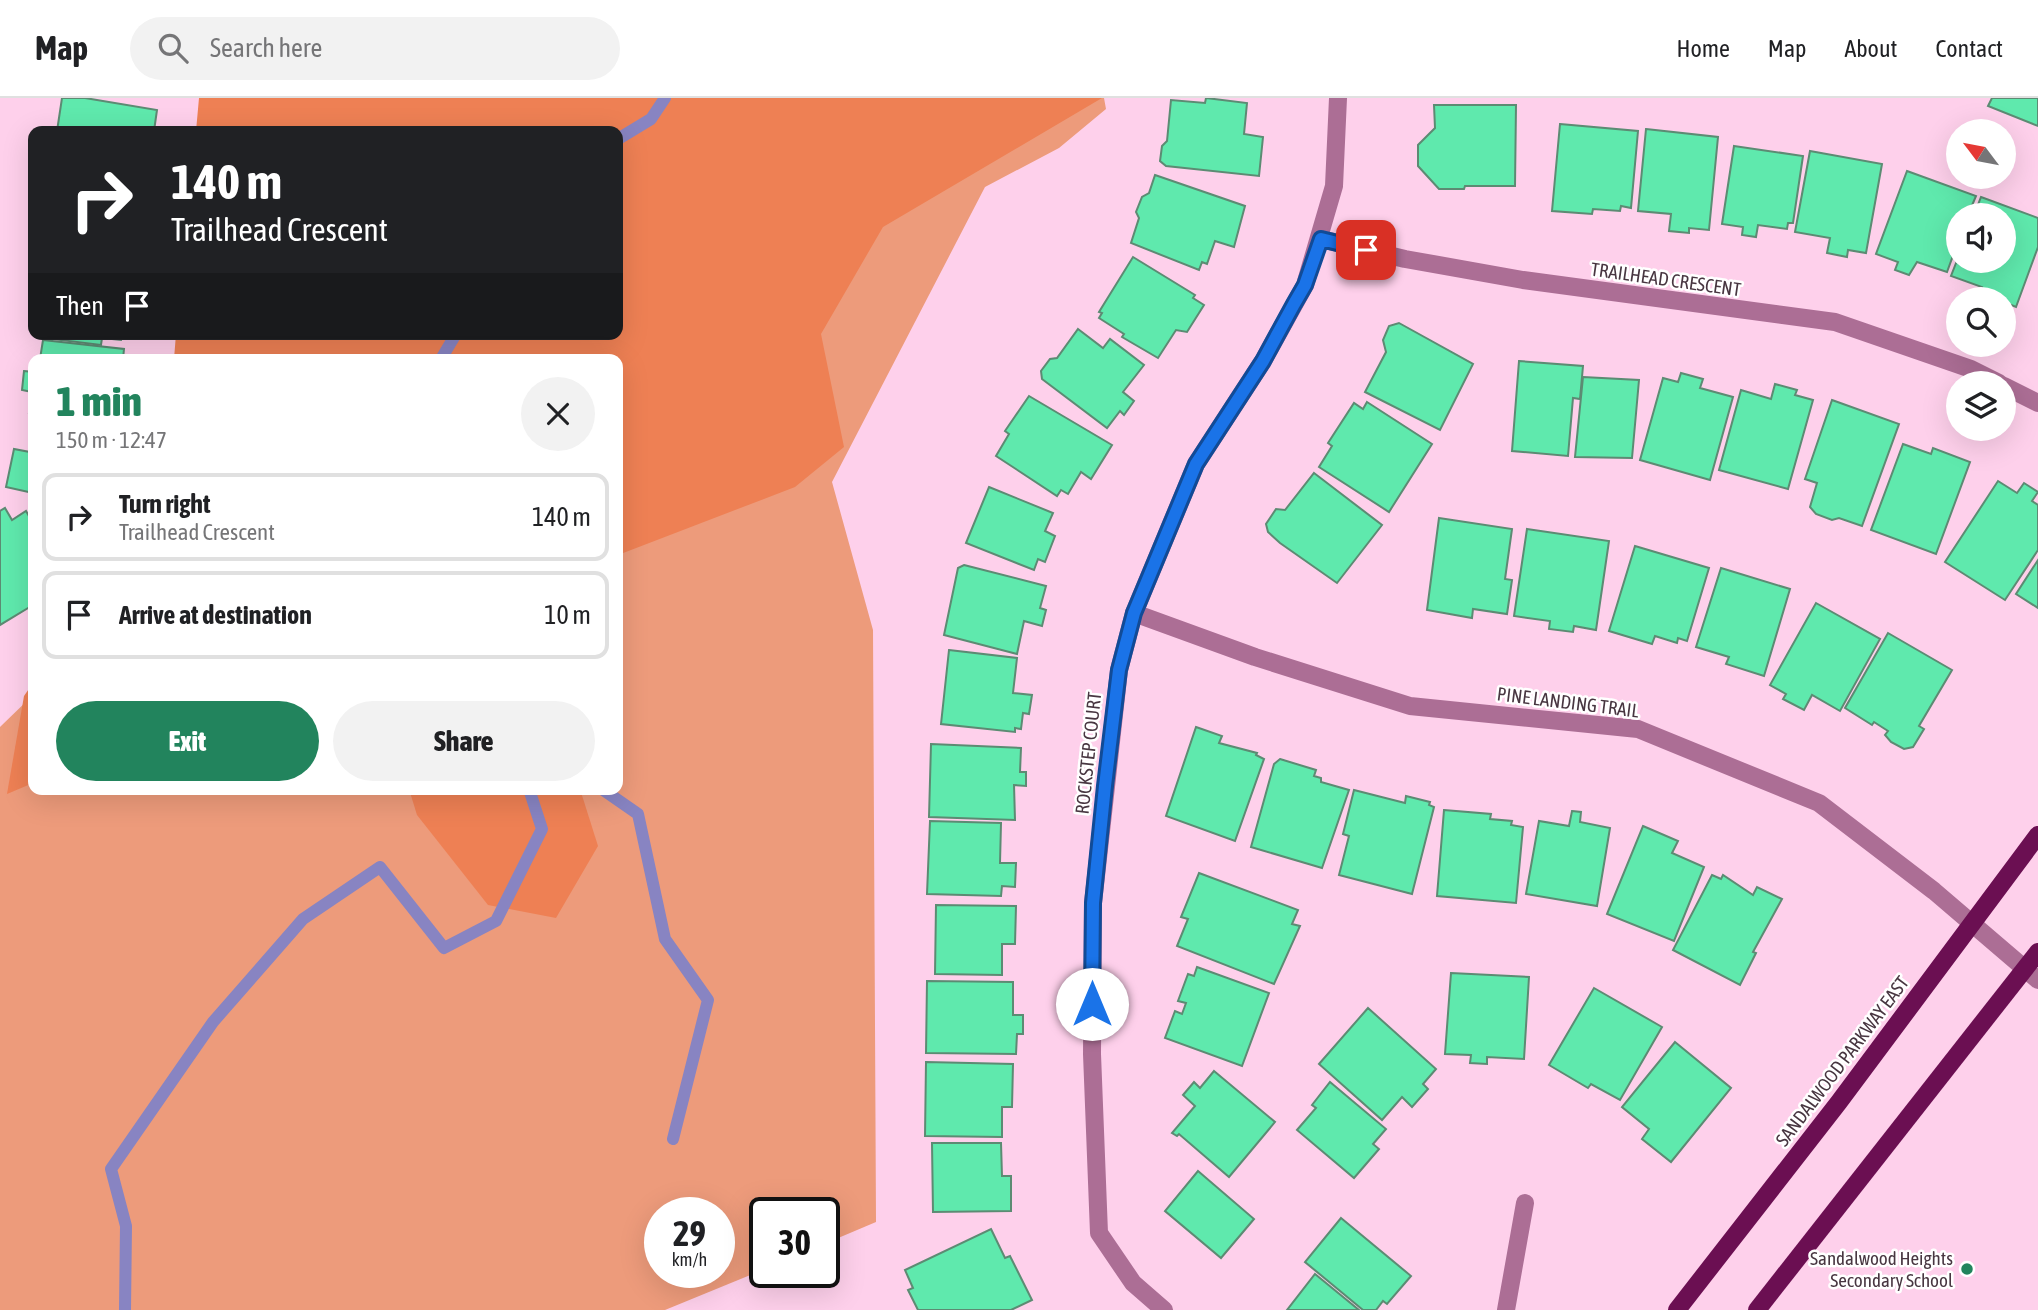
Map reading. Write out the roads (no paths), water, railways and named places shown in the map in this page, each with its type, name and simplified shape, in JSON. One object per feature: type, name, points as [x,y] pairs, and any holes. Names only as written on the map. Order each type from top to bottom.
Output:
[{"type":"main road","name":"SANDALWOOD PARKWAY EAST","points":[[1677,1310],[1839,1102],[2038,835]]},
{"type":"main road","points":[[1757,1310],[2031,974],[2038,952]]},
{"type":"street","name":"ROCKSTEP COURT","points":[[1164,1310],[1133,1283],[1099,1233],[1092,1054],[1093,903],[1119,670],[1134,613],[1196,464],[1305,285],[1321,239],[1334,186],[1338,98]]},
{"type":"street","name":"TRAILHEAD CRESCENT","points":[[1321,239],[1405,259],[1523,280],[1835,322],[1975,371]]},
{"type":"street","points":[[2016,392],[2038,403]]},
{"type":"street","name":"PINE LANDING TRAIL","points":[[1134,613],[1255,657],[1410,706],[1638,729],[1819,803],[1934,891],[2031,974]]},
{"type":"street","points":[[1506,1310],[1525,1203]]},
{"type":"waterway","points":[[623,136],[651,119],[665,98]]},
{"type":"waterway","points":[[444,354],[452,340]]},
{"type":"waterway","points":[[125,1310],[126,1226],[111,1169],[213,1022],[303,919],[380,867],[444,948],[496,921],[542,829],[531,795]]},
{"type":"waterway","points":[[611,795],[638,814],[665,939],[708,1000],[673,1139]]},
{"type":"place","name":"Sandalwood Heights Secondary School","points":[[1967,1269]]}]
